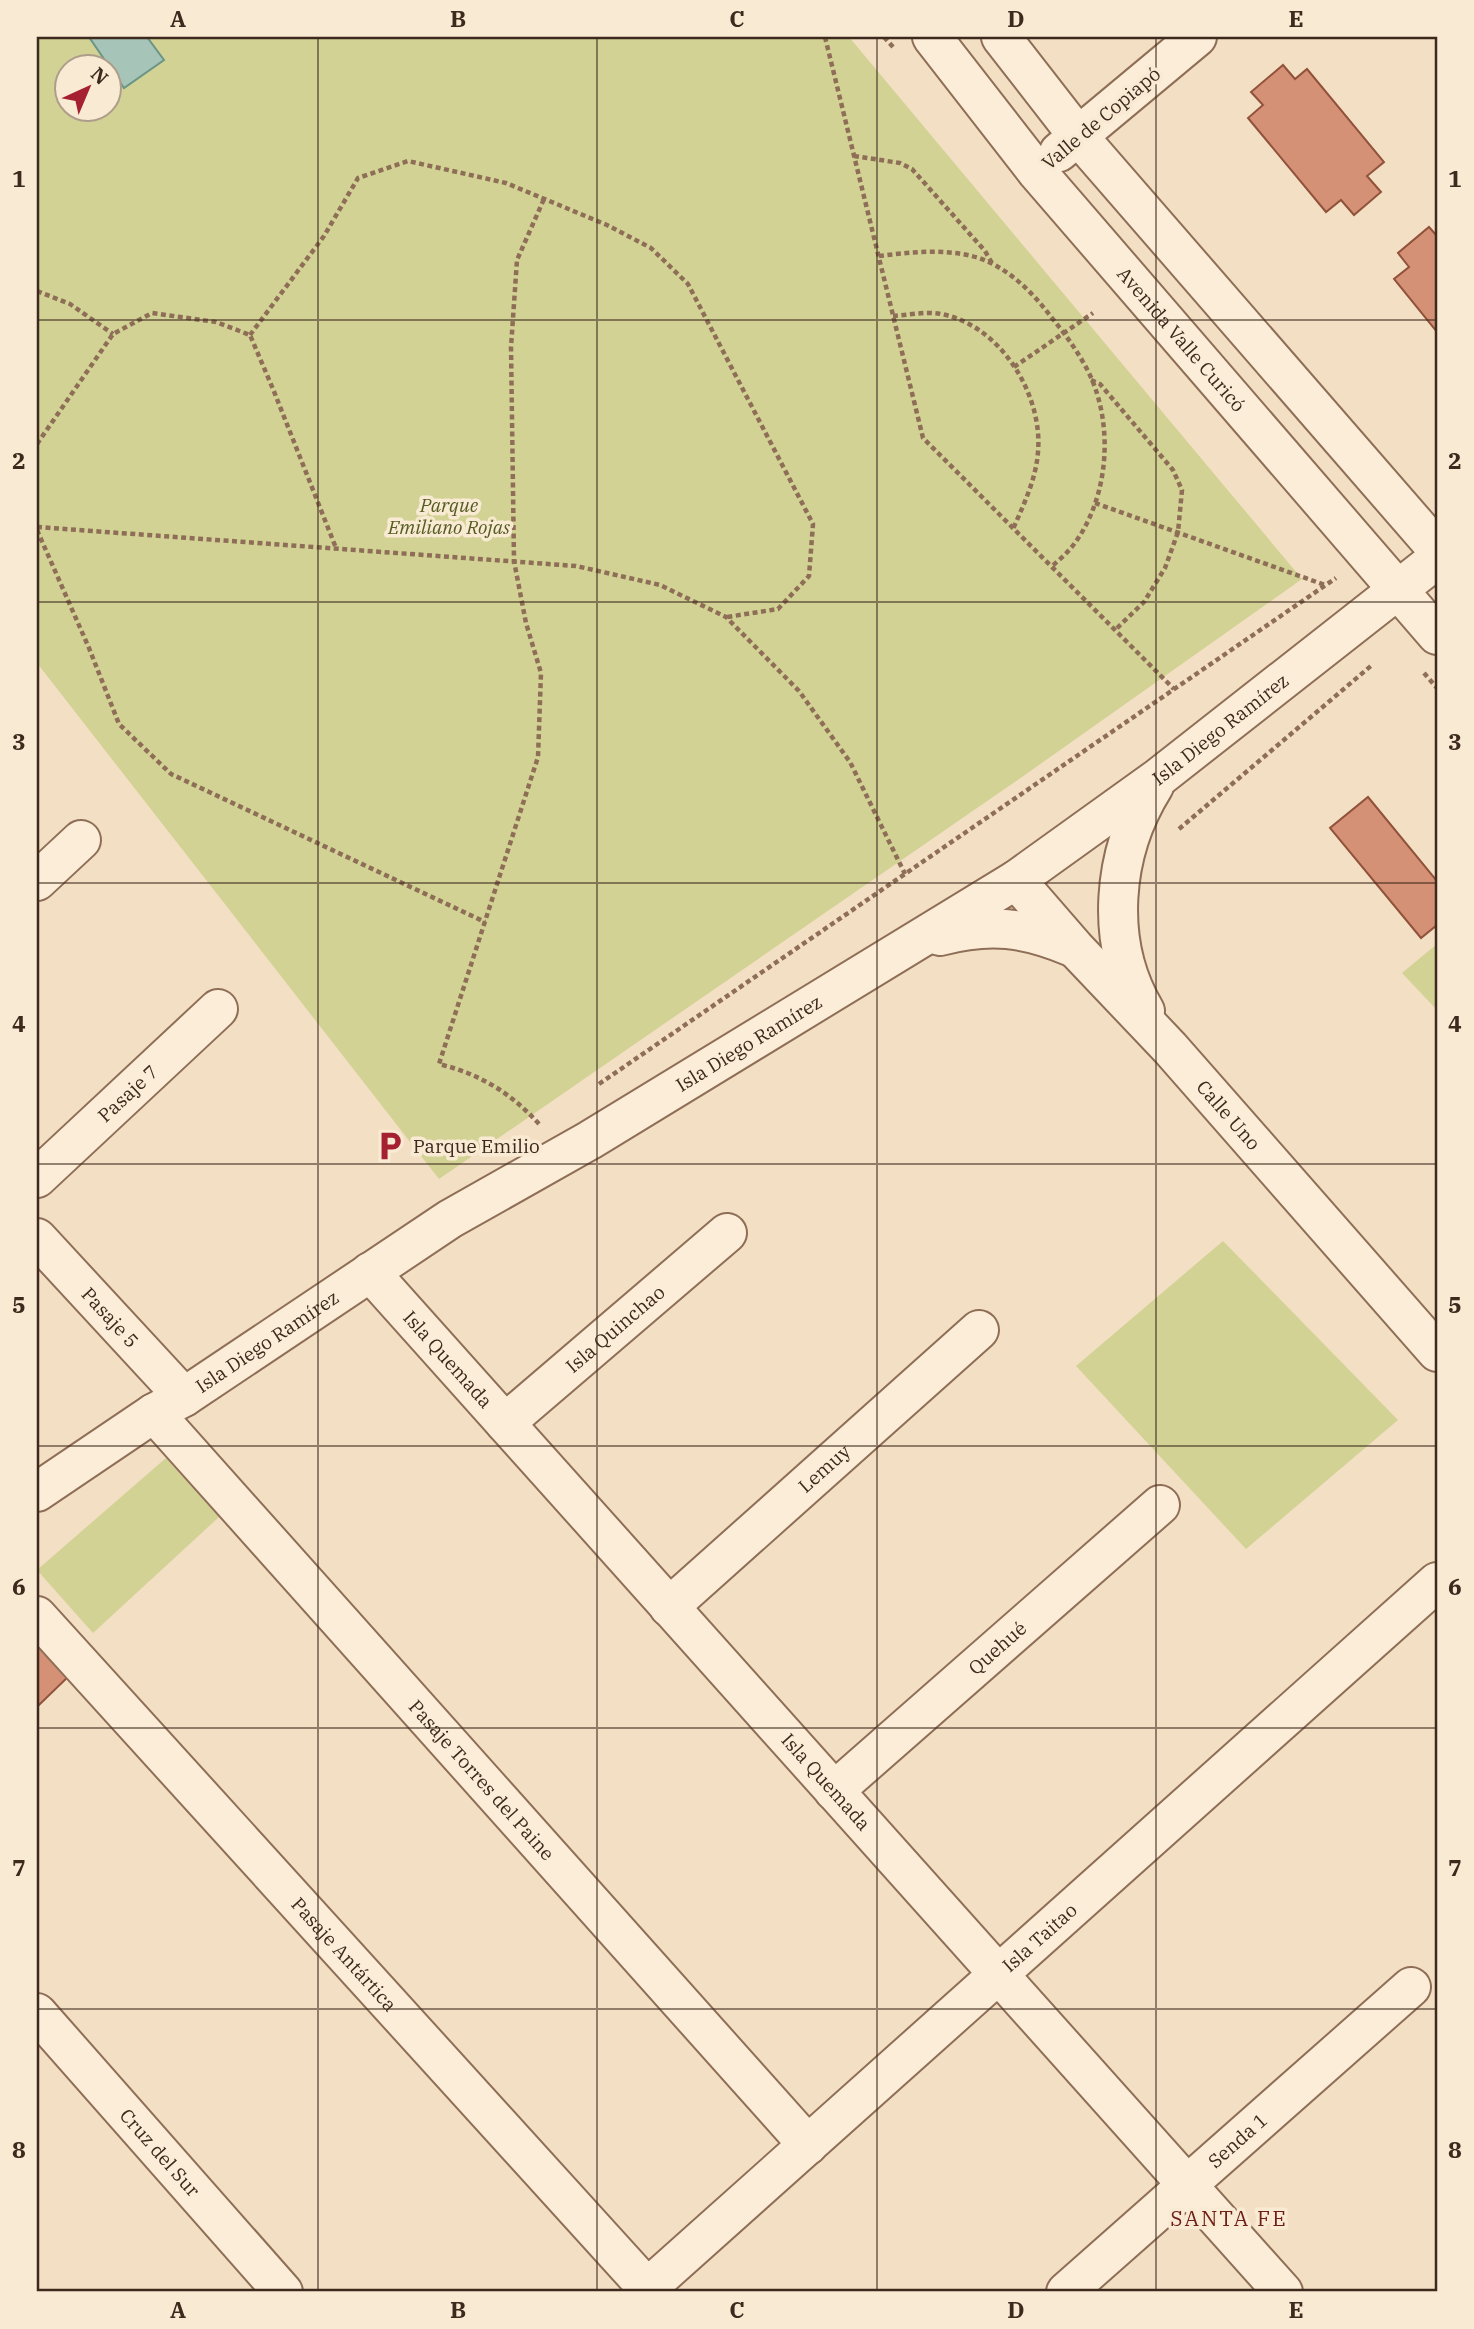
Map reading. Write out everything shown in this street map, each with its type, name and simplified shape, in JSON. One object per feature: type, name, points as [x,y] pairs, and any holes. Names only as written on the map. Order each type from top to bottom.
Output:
[{"type":"street","name":"Avenida Valle Curicó","points":[[932,37],[1037,172],[1437,635]]},
{"type":"street","points":[[1001,37],[1078,136],[1437,549]]},
{"type":"street","name":"Valle de Copiapó","points":[[1037,172],[1197,37]]},
{"type":"street","name":"Isla Diego Ramírez","points":[[37,1492],[450,1219],[590,1140],[1016,880],[1158,778],[1437,559]]},
{"type":"street","points":[[1158,778],[1144,801],[1124,853],[1119,879],[1118,915],[1122,950],[1140,1002],[1170,1048]]},
{"type":"street","points":[[37,881],[81,840]]},
{"type":"street","name":"Calle Uno","points":[[1016,880],[1075,948],[1170,1048],[1437,1352]]},
{"type":"street","points":[[905,948],[961,930],[988,927],[1014,928],[1046,935],[1075,948]]},
{"type":"street","name":"Pasaje 7","points":[[37,1178],[218,1009]]},
{"type":"street","name":"Isla Quinchao","points":[[505,1423],[727,1233]]},
{"type":"street","name":"Pasaje 5","points":[[37,1238],[169,1405]]},
{"type":"street","name":"Isla Quemada","points":[[370,1272],[1283,2292]]},
{"type":"street","name":"Lemuy","points":[[669,1606],[979,1330]]},
{"type":"street","name":"Pasaje Torres del Paine","points":[[169,1405],[808,2145]]},
{"type":"street","name":"Quehué","points":[[834,1791],[1160,1505]]},
{"type":"street","name":"Isla Taitao","points":[[647,2291],[1437,1582]]},
{"type":"street","name":"Pasaje Antártica","points":[[37,1616],[647,2291]]},
{"type":"street","name":"Senda 1","points":[[1066,2292],[1411,1987]]},
{"type":"street","name":"Cruz del Sur","points":[[37,2013],[283,2292]]},
{"type":"path","points":[[825,37],[923,438],[1174,689]]},
{"type":"path","points":[[854,156],[900,163],[912,169],[985,251],[994,266]]},
{"type":"path","points":[[250,335],[324,236],[358,178],[408,161],[506,183],[607,225],[650,248],[688,284],[813,524],[809,576],[778,609],[726,617]]},
{"type":"path","points":[[544,199],[517,260],[511,347],[514,561],[526,623],[541,673],[538,757],[439,1063],[468,1072],[500,1088],[522,1105],[539,1125],[551,1117]]},
{"type":"path","points":[[878,256],[944,251],[980,259],[1013,275],[1038,299],[1064,332],[1091,380],[1103,418],[1105,463],[1095,503],[1086,524],[1070,548],[1051,566]]},
{"type":"path","points":[[37,291],[70,304],[113,334]]},
{"type":"path","points":[[37,444],[113,334],[152,313],[216,322],[250,335],[336,548]]},
{"type":"path","points":[[1014,367],[1093,313]]},
{"type":"path","points":[[893,316],[941,314],[976,326],[997,343],[1021,378],[1035,416],[1038,452],[1030,490],[1013,529]]},
{"type":"path","points":[[1091,380],[1100,384],[1173,470],[1182,490],[1178,532],[1165,568],[1144,603],[1115,630]]},
{"type":"path","points":[[1095,503],[1325,585]]},
{"type":"path","points":[[485,922],[171,774],[119,724],[37,528],[576,566],[660,585],[726,617],[799,691],[850,762],[905,874]]},
{"type":"path","points":[[596,1086],[1369,556]]},
{"type":"path","points":[[1171,835],[1378,660]]},
{"type":"green space","name":"Parque Emiliano Rojas","points":[[37,37],[849,37],[1302,579],[1022,777],[439,1179],[37,663]]},
{"type":"green space","points":[[1437,944],[1437,1010],[1402,973]]},
{"type":"green space","points":[[1223,1241],[1398,1420],[1246,1549],[1076,1366]]},
{"type":"green space","points":[[166,1458],[219,1517],[93,1633],[37,1570]]},
{"type":"shaded area","points":[[89,37],[147,37],[164,60],[124,88],[122,52],[99,52]]},
{"type":"building","points":[[1283,65],[1295,79],[1307,69],[1384,162],[1367,176],[1381,192],[1354,215],[1341,200],[1326,212],[1248,118],[1263,105],[1251,92]]},
{"type":"building","points":[[1429,227],[1437,236],[1437,332],[1394,279],[1409,267],[1398,253]]},
{"type":"building","points":[[1368,797],[1437,881],[1437,925],[1421,938],[1330,828]]},
{"type":"building","points":[[37,1637],[72,1673],[37,1707]]},
{"type":"place","name":"Parque Emilio","points":[[390,1146]]},
{"type":"district","name":"SANTA FE","points":[[1229,2219]]}]
